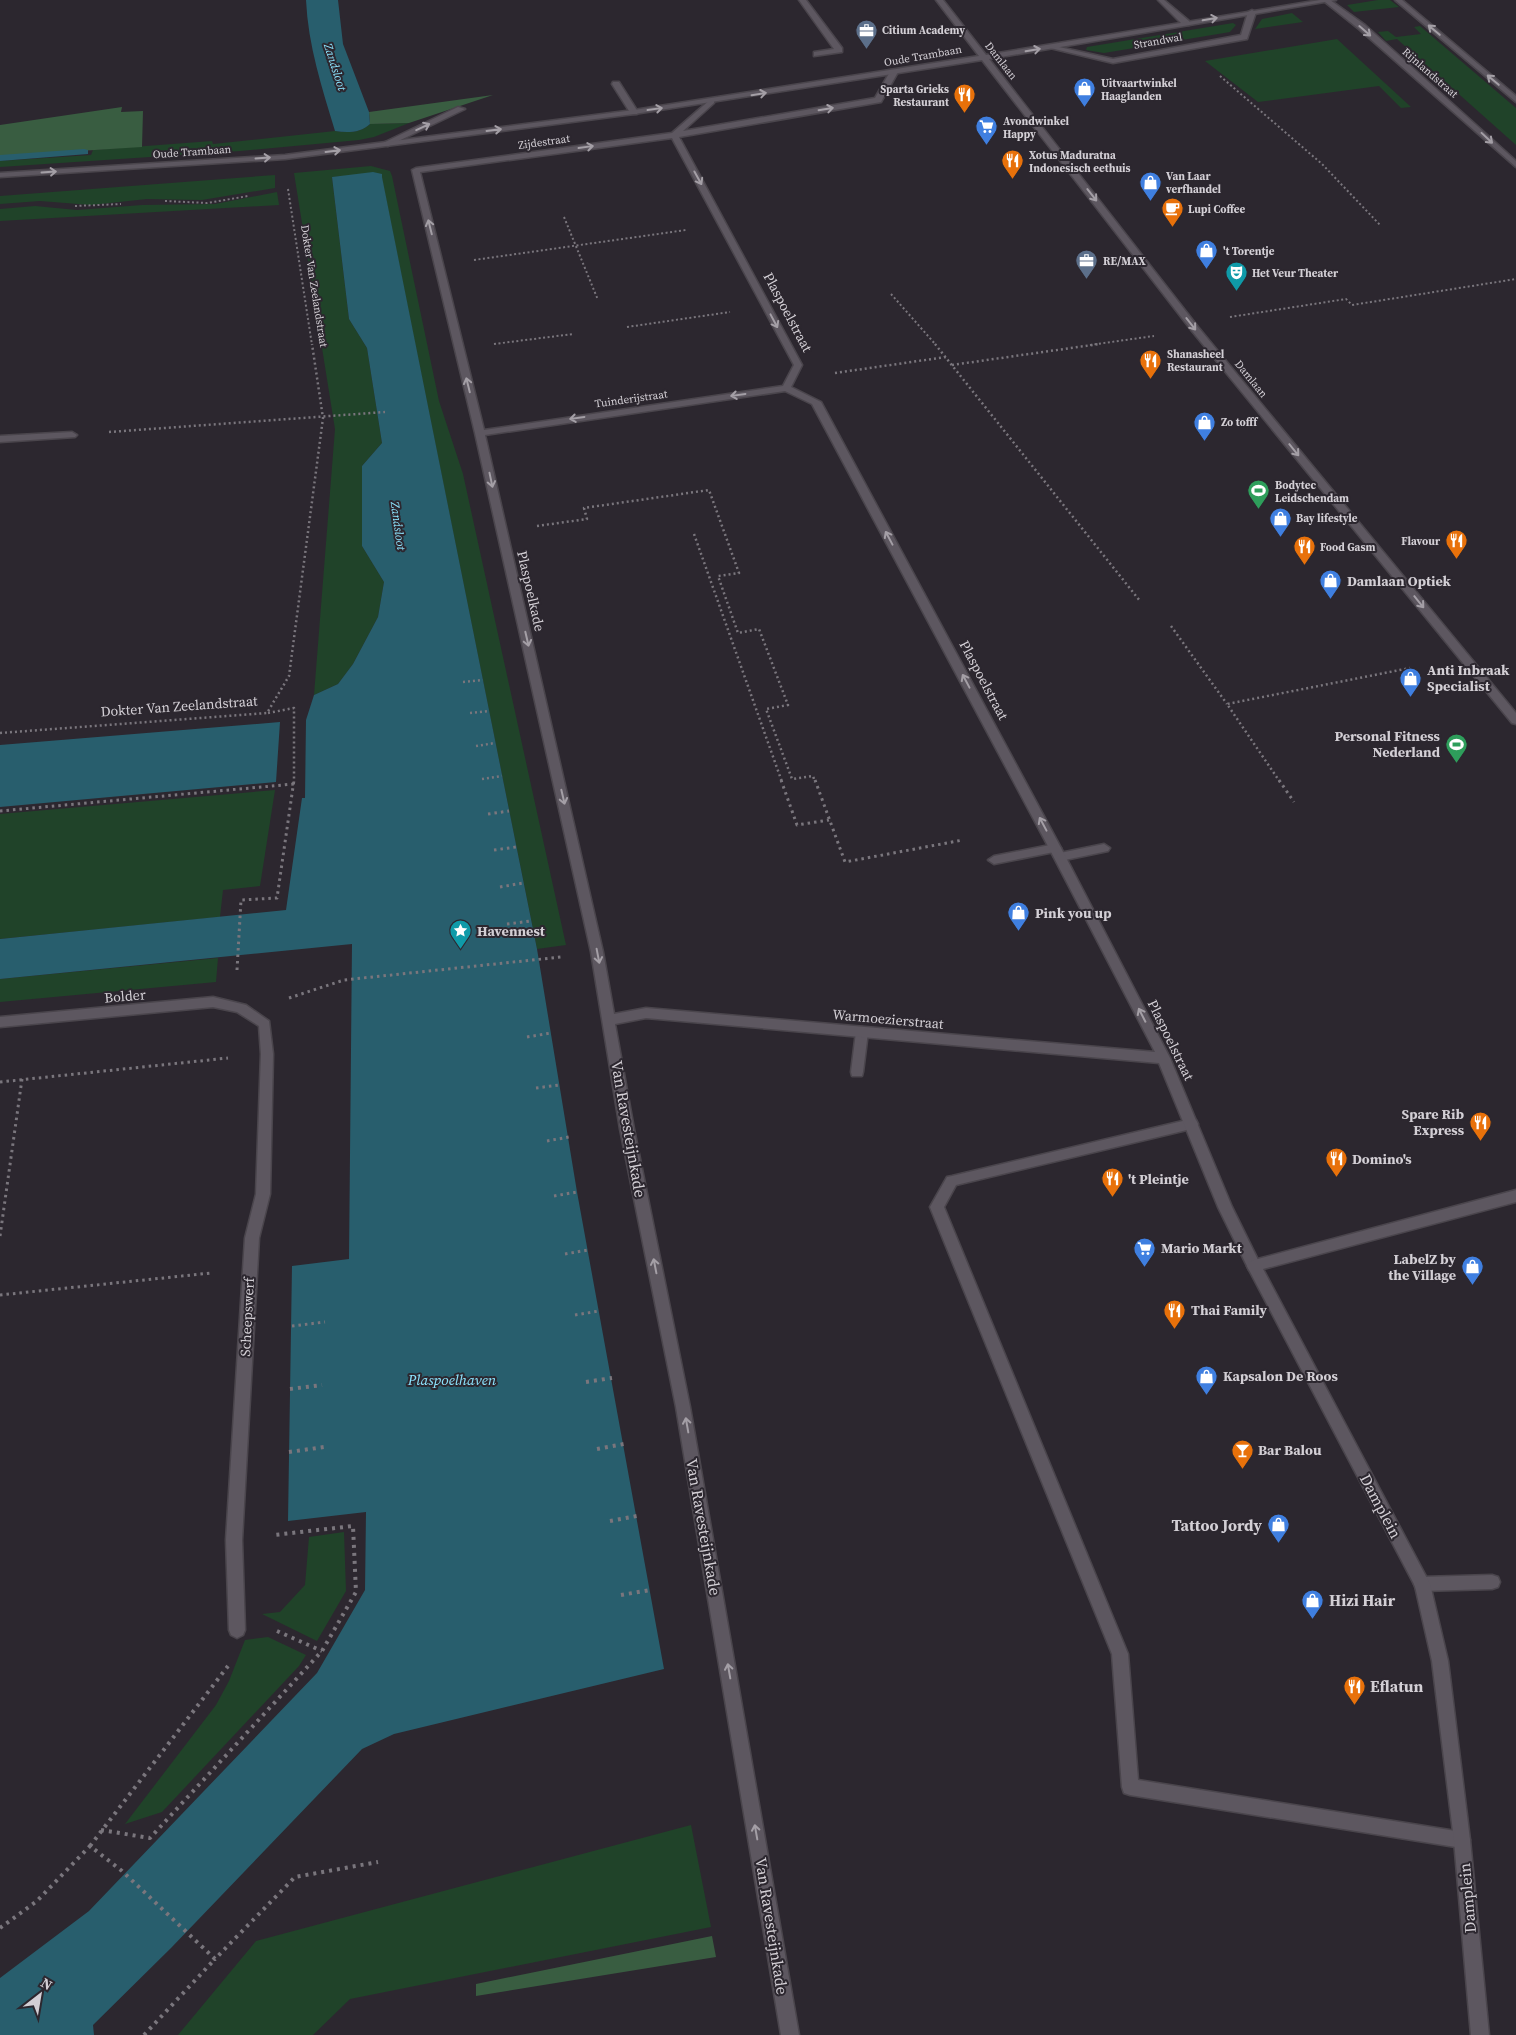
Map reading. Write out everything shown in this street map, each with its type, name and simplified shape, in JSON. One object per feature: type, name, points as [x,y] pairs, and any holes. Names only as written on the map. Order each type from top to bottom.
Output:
[{"type":"street","points":[[802,0],[839,50],[817,54]]},
{"type":"street","name":"Damlaan","points":[[939,0],[1195,329],[1516,720]]},
{"type":"street","name":"Oude Trambaan","points":[[0,175],[285,157],[634,112],[894,72],[1330,0]]},
{"type":"street","name":"Rijnlandstraat","points":[[1330,0],[1516,165]]},
{"type":"street","points":[[1398,0],[1516,100]]},
{"type":"street","points":[[1161,1],[1186,23]]},
{"type":"street","name":"Strandwal","points":[[1050,46],[1113,61],[1244,37],[1252,12]]},
{"type":"street","name":"Zijdestraat","points":[[416,170],[674,135],[878,100],[894,72]]},
{"type":"street","points":[[616,84],[634,112]]},
{"type":"street","points":[[674,135],[711,101]]},
{"type":"street","name":"Oude Trambaan","points":[[385,144],[461,109]]},
{"type":"street","name":"Plaspoelstraat","points":[[674,135],[798,365],[786,388],[816,402],[1058,852],[1164,1058],[1225,1207],[1254,1266]]},
{"type":"street","name":"Plaspoelkade","points":[[416,170],[480,432],[597,952],[610,1020]]},
{"type":"street","name":"Tuinderijstraat","points":[[480,432],[786,388]]},
{"type":"street","points":[[0,440],[72,435]]},
{"type":"street","points":[[994,860],[1104,848]]},
{"type":"street","name":"Bolder","points":[[0,1022],[213,1002],[234,1005],[251,1011]]},
{"type":"street","name":"Scheepswerf","points":[[237,1630],[234,1540],[249,1269],[252,1238],[263,1194],[267,1054],[265,1024],[251,1011]]},
{"type":"street","name":"Warmoezierstraat","points":[[610,1020],[646,1013],[1164,1058]]},
{"type":"street","name":"Van Ravesteijnkade","points":[[610,1020],[627,1129],[685,1416],[790,2035]]},
{"type":"street","points":[[857,1072],[862,1032]]},
{"type":"street","points":[[1191,1124],[952,1181],[937,1206],[1120,1654],[1130,1787],[1462,1840]]},
{"type":"street","points":[[1254,1266],[1516,1196]]},
{"type":"street","name":"Damplein","points":[[1254,1266],[1422,1584],[1440,1661],[1462,1840],[1480,2035]]},
{"type":"street","points":[[1422,1584],[1492,1582]]},
{"type":"path","points":[[1184,48],[1239,91],[1322,164],[1382,226]]},
{"type":"path","name":"Dokter Van Zeelandstraat","points":[[0,733],[267,713],[289,676],[323,418],[285,157]]},
{"type":"path","points":[[564,217],[598,300]]},
{"type":"path","points":[[439,265],[723,224]]},
{"type":"path","points":[[952,365],[1195,329],[1218,318],[1346,299],[1352,305],[1516,280]]},
{"type":"path","points":[[891,294],[946,357],[1140,601]]},
{"type":"path","points":[[627,327],[766,306]]},
{"type":"path","points":[[459,348],[573,334]]},
{"type":"path","points":[[798,365],[839,374],[946,357]]},
{"type":"path","points":[[72,435],[385,412]]},
{"type":"path","points":[[502,531],[586,519],[584,508],[709,490],[739,573],[718,576],[738,633],[759,629],[788,705],[766,709],[792,779],[813,776],[845,862],[968,840]]},
{"type":"path","points":[[694,534],[797,825],[829,820]]},
{"type":"path","points":[[1171,626],[1294,802]]},
{"type":"path","points":[[1227,704],[1410,668]]},
{"type":"path","points":[[463,682],[483,680]]},
{"type":"path","points":[[236,967],[241,900],[277,898],[294,784],[294,708],[267,713]]},
{"type":"path","points":[[470,713],[488,711]]},
{"type":"path","points":[[476,746],[495,743]]},
{"type":"path","points":[[482,779],[502,776]]},
{"type":"path","points":[[0,811],[294,784]]},
{"type":"path","points":[[488,814],[508,811]]},
{"type":"path","points":[[494,850],[516,847]]},
{"type":"path","points":[[500,886],[523,884]]},
{"type":"path","points":[[507,924],[531,922]]},
{"type":"path","points":[[251,1011],[344,980],[547,959]]},
{"type":"path","points":[[527,1038],[551,1034]]},
{"type":"path","points":[[0,1082],[267,1054]]},
{"type":"path","points":[[0,1236],[22,1079]]},
{"type":"path","points":[[536,1088],[559,1085]]},
{"type":"path","points":[[547,1141],[569,1137]]},
{"type":"path","points":[[554,1196],[577,1192]]},
{"type":"path","points":[[565,1254],[588,1250]]},
{"type":"path","points":[[0,1295],[249,1269]]},
{"type":"path","points":[[575,1315],[599,1311]]},
{"type":"path","points":[[292,1326],[325,1322]]},
{"type":"path","points":[[586,1382],[612,1378]]},
{"type":"path","points":[[290,1389],[322,1385]]},
{"type":"path","points":[[597,1449],[624,1444]]},
{"type":"path","points":[[289,1452],[324,1447]]},
{"type":"path","points":[[610,1521],[637,1516]]},
{"type":"path","points":[[101,1830],[150,1838],[322,1651],[356,1592],[353,1526],[234,1540]]},
{"type":"path","points":[[621,1595],[650,1590]]},
{"type":"path","points":[[0,1928],[22,1915],[43,1896],[90,1846],[228,1669],[237,1630],[265,1625],[322,1651]]},
{"type":"path","points":[[90,1846],[122,1871],[214,1959]]},
{"type":"path","points":[[144,2035],[214,1959],[295,1877],[378,1862]]},
{"type":"green space","points":[[1390,0],[1399,7],[1354,12],[1347,5]]},
{"type":"green space","points":[[1292,13],[1303,22],[1255,29],[1262,19]]},
{"type":"green space","points":[[1233,23],[1236,25],[1230,32],[1104,53],[1086,50],[1087,47]]},
{"type":"green space","points":[[1420,26],[1516,108],[1516,145],[1397,39],[1386,41],[1378,32],[1388,31],[1396,37],[1421,34],[1414,27]]},
{"type":"green space","points":[[1337,39],[1411,107],[1401,108],[1379,86],[1258,102],[1205,61]]},
{"type":"green space","points":[[493,95],[409,123],[370,124],[369,112]]},
{"type":"green space","points":[[122,107],[121,112],[143,111],[142,147],[0,156],[0,125]]},
{"type":"green space","points":[[409,123],[374,137],[359,140],[240,151],[0,167],[0,161],[91,155],[93,150],[212,141],[213,144],[335,131],[354,132],[370,124]]},
{"type":"green space","points":[[371,166],[390,171],[392,176],[439,401],[463,474],[566,945],[537,949],[381,174],[332,177],[349,319],[367,348],[382,443],[362,466],[362,546],[384,582],[378,617],[353,664],[338,684],[314,695],[335,429],[294,173]]},
{"type":"green space","points":[[275,175],[275,188],[202,200],[147,199],[91,205],[40,201],[0,204],[0,196]]},
{"type":"green space","points":[[277,192],[279,205],[0,221],[0,209],[35,206],[77,210],[142,205],[215,204]]},
{"type":"green space","points":[[275,790],[260,886],[223,890],[220,917],[0,939],[0,814]]},
{"type":"green space","points":[[218,958],[216,982],[0,1002],[0,979]]},
{"type":"green space","points":[[344,1532],[346,1591],[317,1641],[262,1614],[280,1612],[305,1585],[309,1537]]},
{"type":"green space","points":[[268,1637],[306,1655],[299,1666],[162,1812],[125,1824],[216,1705],[229,1681],[245,1640]]},
{"type":"green space","points":[[691,1825],[711,1927],[350,1999],[313,2035],[178,2035],[256,1941]]},
{"type":"green space","points":[[712,1936],[716,1957],[476,1996],[476,1984]]},
{"type":"water","name":"Zandsloot","points":[[306,0],[338,0],[343,44],[369,112],[370,124],[358,131],[335,131],[313,50]]},
{"type":"water","name":"Plaspoelhaven","points":[[373,172],[382,174],[537,949],[577,1192],[664,1669],[394,1734],[362,1749],[171,1948],[93,2025],[94,2035],[0,2035],[0,1978],[89,1911],[317,1673],[365,1590],[366,1512],[288,1521],[292,1266],[349,1259],[352,944],[0,979],[0,939],[286,910],[302,798],[305,798],[306,720],[314,695],[338,684],[353,664],[378,617],[384,582],[362,546],[362,466],[382,443],[367,348],[349,319],[332,177]]},
{"type":"water","points":[[280,722],[276,782],[0,807],[0,745]]},
{"type":"waterway","points":[[0,158],[84,152]]},
{"type":"place","name":"Citium Academy","points":[[866,49]]},
{"type":"place","name":"Uitvaartwinkel Haaglanden","points":[[1085,108]]},
{"type":"place","name":"Sparta Grieks Restaurant","points":[[965,114]]},
{"type":"place","name":"Avondwinkel Happy","points":[[987,146]]},
{"type":"place","name":"Xotus Maduratna Indonesisch eethuis","points":[[1013,180]]},
{"type":"place","name":"Van Laar verfhandel","points":[[1150,201]]},
{"type":"place","name":"Lupi Coffee","points":[[1172,228]]},
{"type":"place","name":"'t Torentje","points":[[1207,270]]},
{"type":"place","name":"RE/MAX","points":[[1087,280]]},
{"type":"place","name":"Het Veur Theater","points":[[1236,292]]},
{"type":"place","name":"Shanasheel Restaurant","points":[[1151,379]]},
{"type":"place","name":"Zo tofff","points":[[1205,441]]},
{"type":"place","name":"Bodytec Leidschendam","points":[[1259,510]]},
{"type":"place","name":"Bay lifestyle","points":[[1280,537]]},
{"type":"place","name":"Flavour","points":[[1456,560]]},
{"type":"place","name":"Food Gasm","points":[[1304,566]]},
{"type":"place","name":"Damlaan Optiek","points":[[1331,600]]},
{"type":"place","name":"Anti Inbraak Specialist","points":[[1411,697]]},
{"type":"place","name":"Personal Fitness Nederland","points":[[1456,763]]},
{"type":"place","name":"Pink you up","points":[[1019,932]]},
{"type":"place","name":"Havennest","points":[[461,950]]},
{"type":"place","name":"Spare Rib Express","points":[[1480,1141]]},
{"type":"place","name":"Domino's","points":[[1336,1178]]},
{"type":"place","name":"'t Pleintje","points":[[1112,1198]]},
{"type":"place","name":"Mario Markt","points":[[1145,1267]]},
{"type":"place","name":"LabelZ by the Village","points":[[1472,1286]]},
{"type":"place","name":"Thai Family","points":[[1175,1329]]},
{"type":"place","name":"Kapsalon De Roos","points":[[1207,1395]]},
{"type":"place","name":"Bar Balou","points":[[1242,1469]]},
{"type":"place","name":"Tattoo Jordy","points":[[1278,1544]]},
{"type":"place","name":"Hizi Hair","points":[[1313,1619]]},
{"type":"place","name":"Eflatun","points":[[1354,1705]]}]
